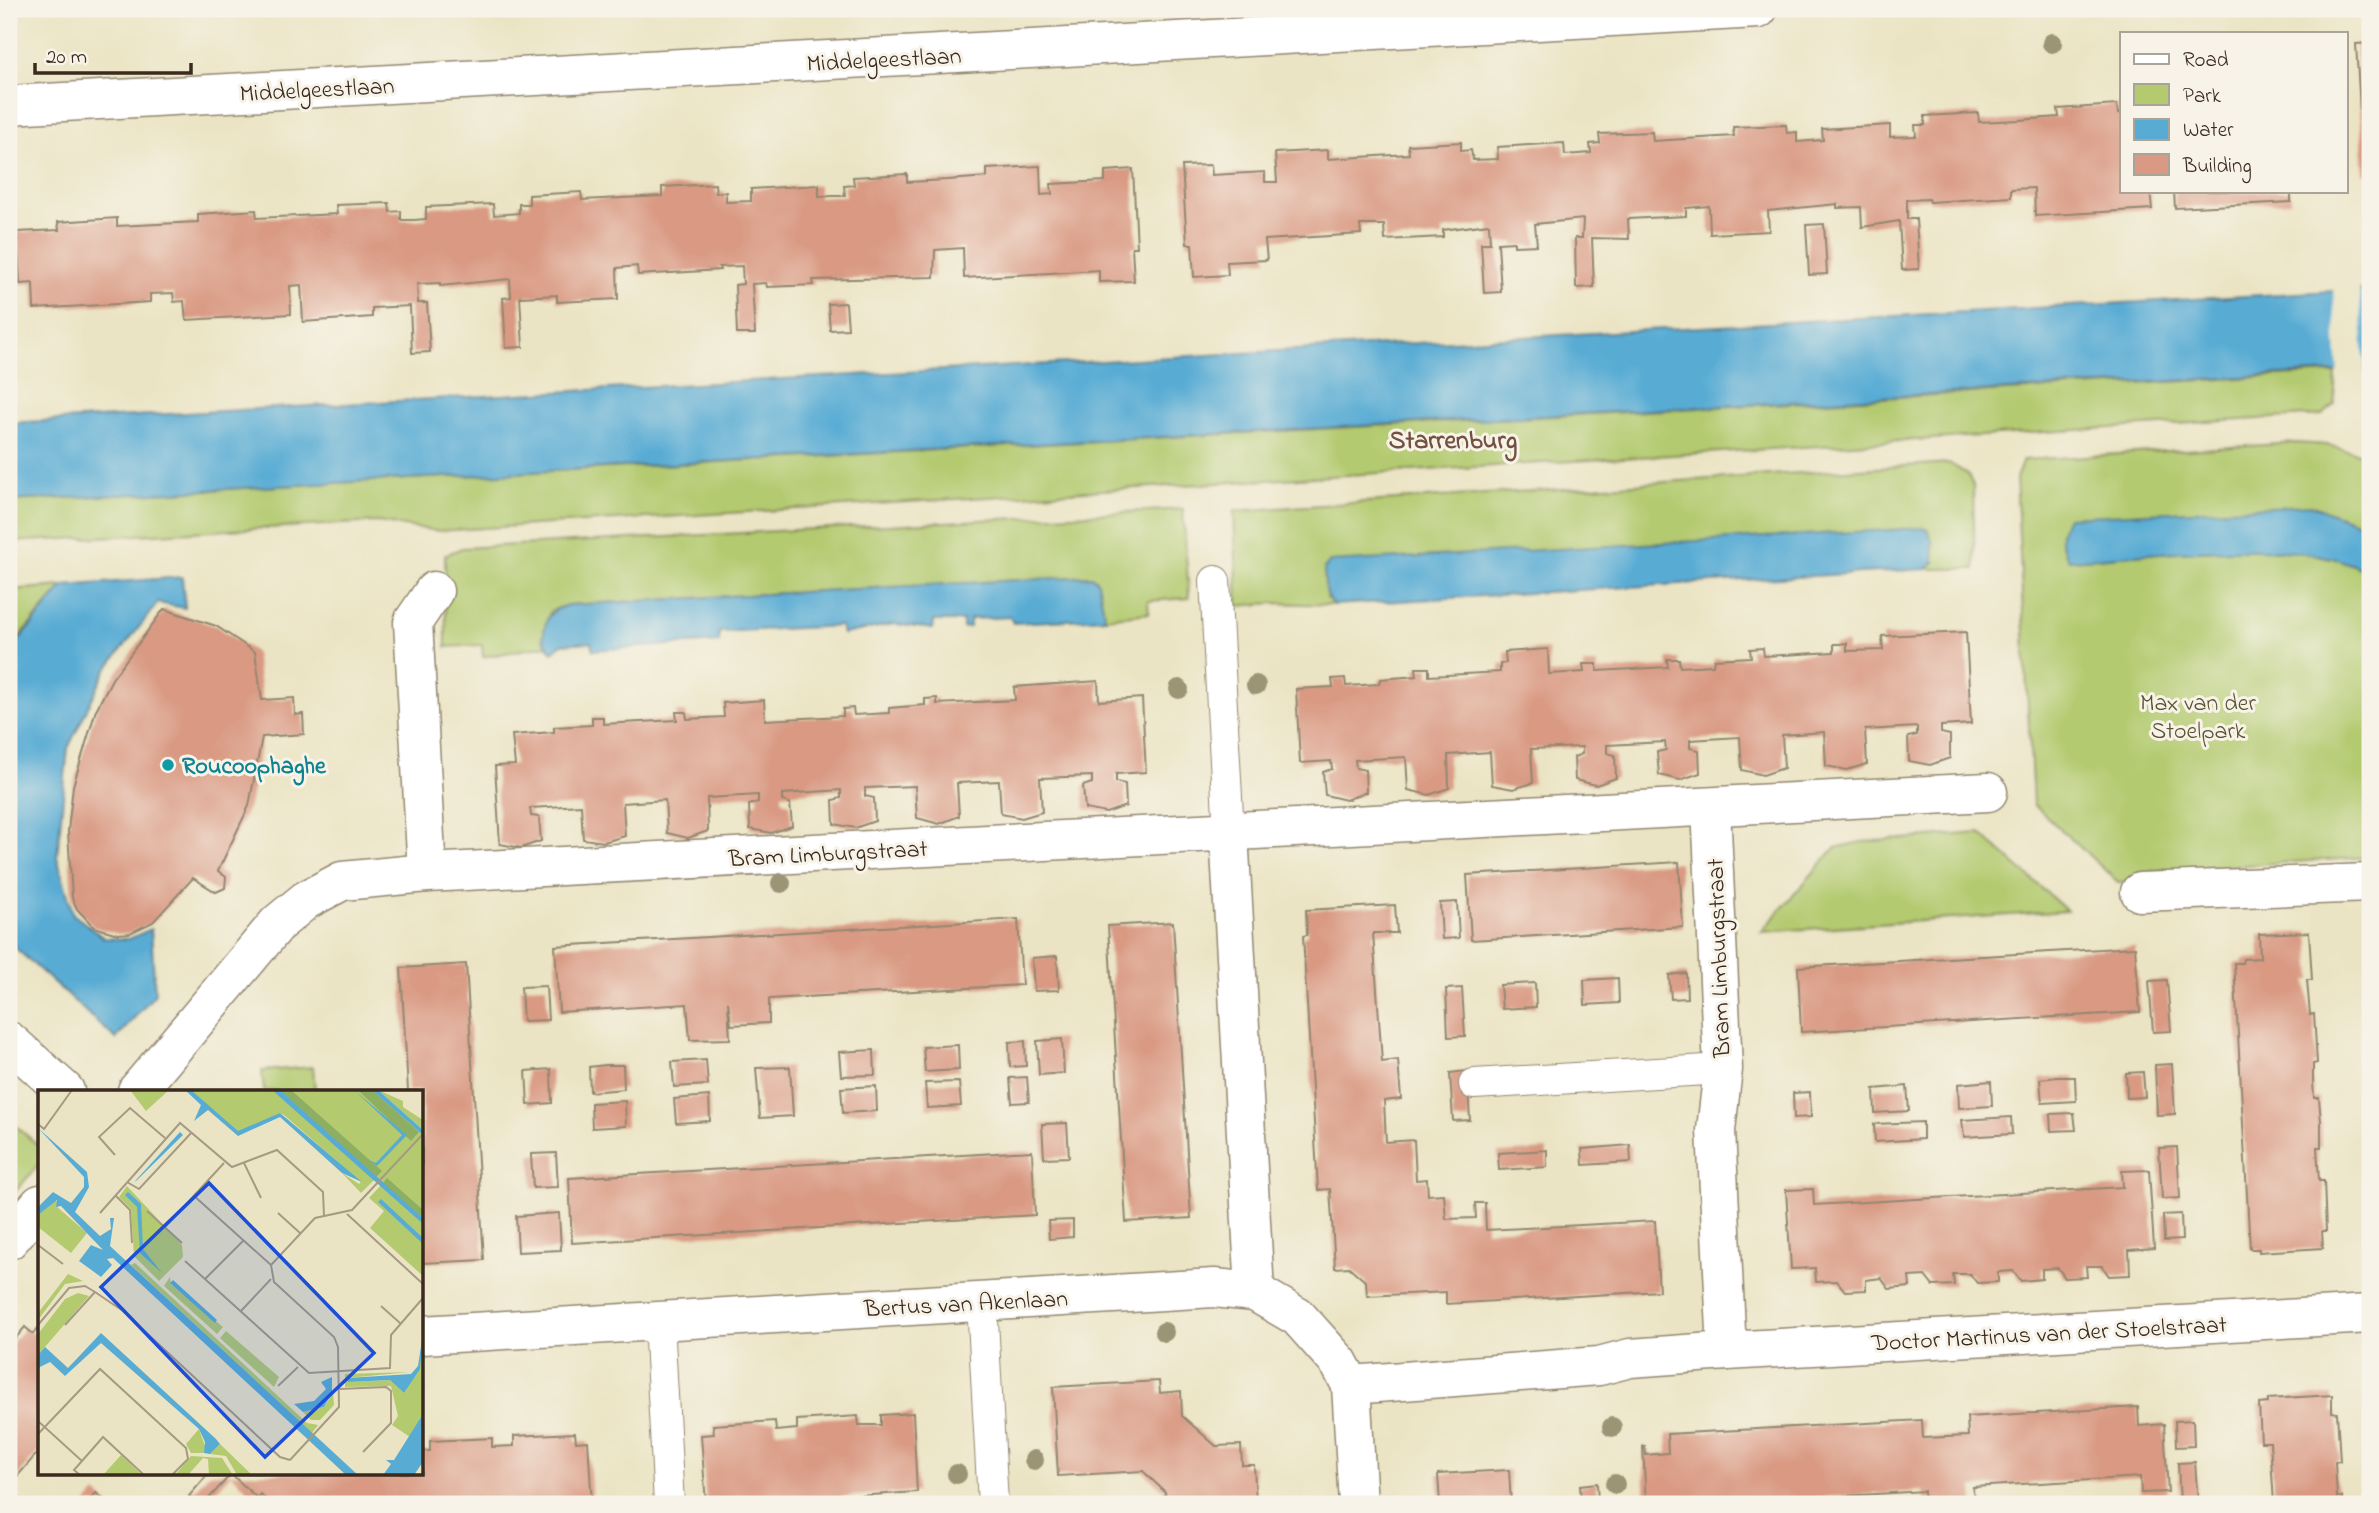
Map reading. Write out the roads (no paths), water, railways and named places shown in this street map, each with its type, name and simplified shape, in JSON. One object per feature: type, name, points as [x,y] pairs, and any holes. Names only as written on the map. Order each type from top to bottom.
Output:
[{"type":"street","name":"Middelgeestlaan","points":[[9,105],[1758,9]]},
{"type":"street","points":[[427,873],[413,622],[434,591]]},
{"type":"street","name":"Bram Limburgstraat","points":[[138,1090],[278,923],[306,900],[342,881],[427,873],[1988,792]]},
{"type":"street","name":"Bram Limburgstraat","points":[[1711,807],[1723,1069]]},
{"type":"street","points":[[1228,833],[1255,1292]]},
{"type":"street","points":[[2140,892],[2370,883]]},
{"type":"street","points":[[9,1041],[64,1090]]},
{"type":"street","points":[[1723,1069],[1716,1130],[1727,1351]]},
{"type":"street","points":[[9,1240],[38,1206]]},
{"type":"street","name":"Bertus van Akenlaan","points":[[424,1335],[1214,1288],[1255,1292],[1298,1317],[1339,1363],[1351,1385],[1358,1504]]},
{"type":"street","name":"Doctor Martinus van der Stoelstraat","points":[[1351,1385],[1599,1366],[1630,1358],[1727,1351],[2370,1314]]},
{"type":"lane","points":[[1215,581],[1228,833]]},
{"type":"lane","name":"Bram Limburgstraat","points":[[1474,1084],[1723,1069]]},
{"type":"lane","points":[[982,1302],[993,1504]]},
{"type":"lane","points":[[659,1322],[669,1504]]},
{"type":"water","points":[[2370,289],[2370,370],[9,501],[9,423]]},
{"type":"water","points":[[2310,505],[2370,527],[2370,575],[2346,562],[2312,554],[2271,550],[2181,552],[2069,560],[2061,543],[2062,529],[2067,517]]},
{"type":"water","points":[[1923,528],[1928,530],[1932,541],[1934,562],[1927,569],[1333,605],[1325,583],[1324,568],[1330,562]]},
{"type":"water","points":[[1092,576],[1098,582],[1105,618],[1013,623],[1011,617],[970,619],[970,627],[963,628],[963,621],[934,621],[933,629],[894,624],[843,634],[841,626],[719,632],[719,642],[593,650],[591,642],[562,644],[552,652],[543,638],[549,617],[555,610],[567,605]]},
{"type":"water","points":[[182,577],[185,608],[158,603],[106,670],[68,748],[57,857],[73,914],[104,938],[129,939],[151,929],[155,994],[116,1039],[9,942],[9,652],[64,586]]},
{"type":"place","name":"Roucoophaghe","points":[[168,765]]},
{"type":"district","name":"Starrenburg","points":[[1453,439]]},
{"type":"park label","name":"Max van der Stoelpark","points":[[2198,716]]}]
